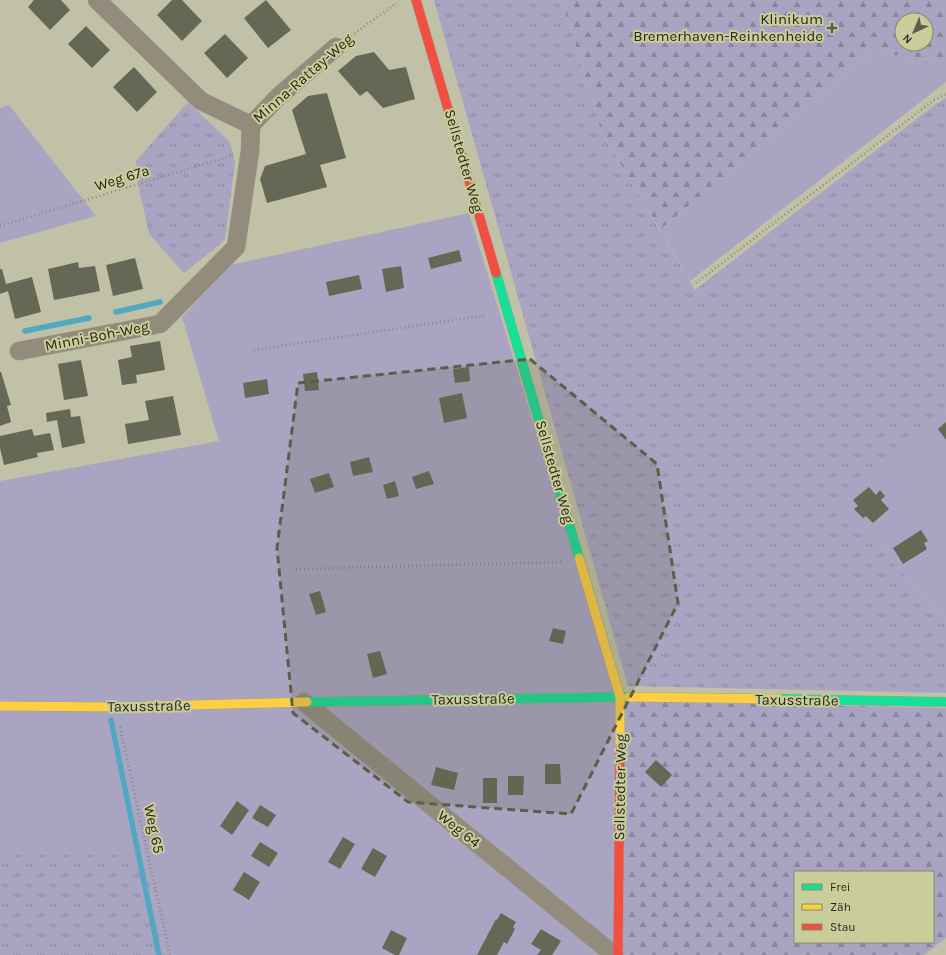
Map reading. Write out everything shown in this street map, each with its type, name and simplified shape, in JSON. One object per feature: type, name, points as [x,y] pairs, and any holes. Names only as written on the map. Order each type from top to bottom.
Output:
[{"type":"street","name":"Minna-Rattay-Weg","points":[[97,0],[201,101],[250,125],[279,96],[336,47]]},
{"type":"street","name":"Sellstedter Weg","points":[[416,0],[620,697],[618,955]]},
{"type":"street","name":"Minni-Boh-Weg","points":[[19,351],[160,324],[236,247],[250,151],[250,125]]},
{"type":"street","name":"Taxusstraße","points":[[0,706],[116,707],[304,702],[620,697],[946,702]]},
{"type":"street","name":"Weg 64","points":[[304,702],[614,955]]},
{"type":"path","name":"Minna-Rattay-Weg","points":[[336,47],[400,1]]},
{"type":"path","points":[[696,283],[934,100],[946,94]]},
{"type":"path","name":"Weg 67a","points":[[0,226],[250,151]]},
{"type":"path","points":[[254,350],[489,315],[507,310]]},
{"type":"path","points":[[296,569],[581,561]]},
{"type":"path","name":"Weg 65","points":[[116,707],[170,955]]},
{"type":"highlighted area","points":[[530,359],[657,464],[678,603],[571,814],[408,802],[293,713],[277,548],[298,383]]},
{"type":"green space","points":[[434,0],[562,0],[602,133],[695,290],[936,104],[946,98],[946,411],[838,506],[884,553],[946,622],[946,693],[628,686]]},
{"type":"green space","points":[[562,0],[946,0],[946,62],[872,52],[660,230],[602,133]]},
{"type":"green space","points":[[872,52],[946,62],[946,82],[690,281],[660,230]]},
{"type":"green space","points":[[188,102],[230,142],[235,162],[225,240],[184,273],[149,234],[138,183],[136,161]]},
{"type":"green space","points":[[9,105],[96,216],[0,243],[0,108]]},
{"type":"green space","points":[[469,213],[618,699],[616,955],[165,955],[144,855],[0,855],[0,481],[219,441],[182,317],[230,265]]},
{"type":"green space","points":[[946,411],[946,622],[884,553],[837,506]]},
{"type":"green space","points":[[625,701],[946,708],[946,938],[924,955],[622,955]]},
{"type":"green space","points":[[0,855],[144,855],[165,955],[0,955]]},
{"type":"building","points":[[34,0],[61,0],[70,10],[50,30],[28,7]]},
{"type":"building","points":[[172,0],[182,0],[202,21],[182,41],[157,15]]},
{"type":"building","points":[[266,0],[291,30],[268,48],[244,18]]},
{"type":"building","points":[[86,26],[110,50],[92,68],[68,44]]},
{"type":"building","points":[[225,34],[248,58],[227,78],[204,53]]},
{"type":"building","points":[[374,52],[389,70],[406,67],[415,99],[383,108],[367,91],[360,96],[338,71],[356,56]]},
{"type":"building","points":[[134,67],[157,92],[137,112],[113,87]]},
{"type":"building","points":[[327,93],[346,158],[320,165],[327,187],[267,203],[260,179],[265,166],[306,154],[292,110],[308,96]]},
{"type":"building","points":[[459,250],[462,261],[431,269],[428,258]]},
{"type":"building","points":[[135,258],[143,289],[113,296],[106,265]]},
{"type":"building","points":[[78,262],[79,268],[95,266],[100,291],[54,300],[48,269]]},
{"type":"building","points":[[401,266],[404,288],[386,292],[382,269]]},
{"type":"building","points":[[0,269],[2,269],[6,284],[32,277],[41,312],[15,319],[8,291],[0,294]]},
{"type":"building","points":[[359,275],[362,289],[329,296],[326,282]]},
{"type":"building","points":[[160,341],[165,370],[136,375],[137,383],[122,385],[118,360],[132,357],[130,346]]},
{"type":"building","points":[[81,360],[88,396],[64,400],[58,364]]},
{"type":"building","points":[[469,367],[470,381],[455,383],[453,369]]},
{"type":"building","points":[[0,372],[11,405],[7,406],[11,422],[0,426]]},
{"type":"building","points":[[317,372],[319,390],[305,391],[303,374]]},
{"type":"building","points":[[267,379],[269,394],[245,398],[243,383]]},
{"type":"building","points":[[462,393],[467,418],[444,423],[439,398]]},
{"type":"building","points":[[173,396],[181,435],[128,444],[125,424],[149,420],[145,401]]},
{"type":"building","points":[[70,409],[71,417],[80,416],[85,443],[62,448],[57,420],[47,422],[46,413]]},
{"type":"building","points":[[946,422],[946,440],[938,429]]},
{"type":"building","points":[[32,429],[34,436],[50,433],[54,450],[37,453],[38,457],[4,465],[0,448],[0,436]]},
{"type":"building","points":[[369,457],[373,472],[353,476],[350,462]]},
{"type":"building","points":[[429,471],[434,484],[416,489],[412,477]]},
{"type":"building","points":[[329,473],[334,487],[315,493],[310,479]]},
{"type":"building","points":[[395,481],[399,496],[387,499],[383,485]]},
{"type":"building","points":[[869,487],[876,495],[880,490],[885,496],[881,500],[889,509],[873,523],[866,516],[863,518],[854,509],[858,506],[853,500]]},
{"type":"building","points":[[921,530],[928,541],[924,543],[927,549],[903,564],[893,548]]},
{"type":"building","points":[[320,591],[326,612],[316,615],[309,594]]},
{"type":"building","points":[[553,628],[566,631],[563,644],[549,641]]},
{"type":"building","points":[[380,651],[387,674],[373,678],[367,654]]},
{"type":"building","points":[[656,760],[672,775],[661,787],[645,772]]},
{"type":"building","points":[[545,764],[560,764],[561,784],[545,784]]},
{"type":"building","points":[[436,767],[458,773],[454,790],[431,785]]},
{"type":"building","points":[[508,776],[524,776],[523,795],[508,795]]},
{"type":"building","points":[[483,778],[497,778],[497,803],[483,803]]},
{"type":"building","points":[[237,801],[249,810],[232,835],[220,826]]},
{"type":"building","points":[[260,805],[276,815],[268,827],[252,818]]},
{"type":"building","points":[[343,837],[355,844],[340,869],[328,862]]},
{"type":"building","points":[[260,842],[278,853],[269,867],[251,856]]},
{"type":"building","points":[[373,848],[387,856],[375,877],[361,869]]},
{"type":"building","points":[[244,872],[260,882],[249,900],[233,890]]},
{"type":"building","points":[[501,913],[516,922],[513,927],[515,929],[507,944],[504,942],[497,955],[477,955],[496,919],[497,920]]},
{"type":"building","points":[[541,929],[561,941],[552,955],[537,955],[541,950],[531,944]]},
{"type":"building","points":[[391,930],[407,938],[399,955],[395,955],[382,948]]},
{"type":"waterway","points":[[116,312],[160,302]]},
{"type":"waterway","points":[[25,331],[89,318]]},
{"type":"waterway","points":[[111,720],[159,955]]},
{"type":"traffic: fast","points":[[496,273],[579,558]]},
{"type":"traffic: fast","points":[[307,702],[628,697]]},
{"type":"traffic: fast","points":[[779,699],[946,702]]},
{"type":"traffic: slow","points":[[579,558],[620,697],[620,747]]},
{"type":"traffic: slow","points":[[628,697],[779,699]]},
{"type":"traffic: slow","points":[[0,706],[116,707],[307,702]]},
{"type":"traffic: jam","points":[[416,0],[496,273]]},
{"type":"traffic: jam","points":[[618,955],[620,747]]},
{"type":"place","name":"Klinikum Bremerhaven-Reinkenheide","points":[[832,28]]}]
